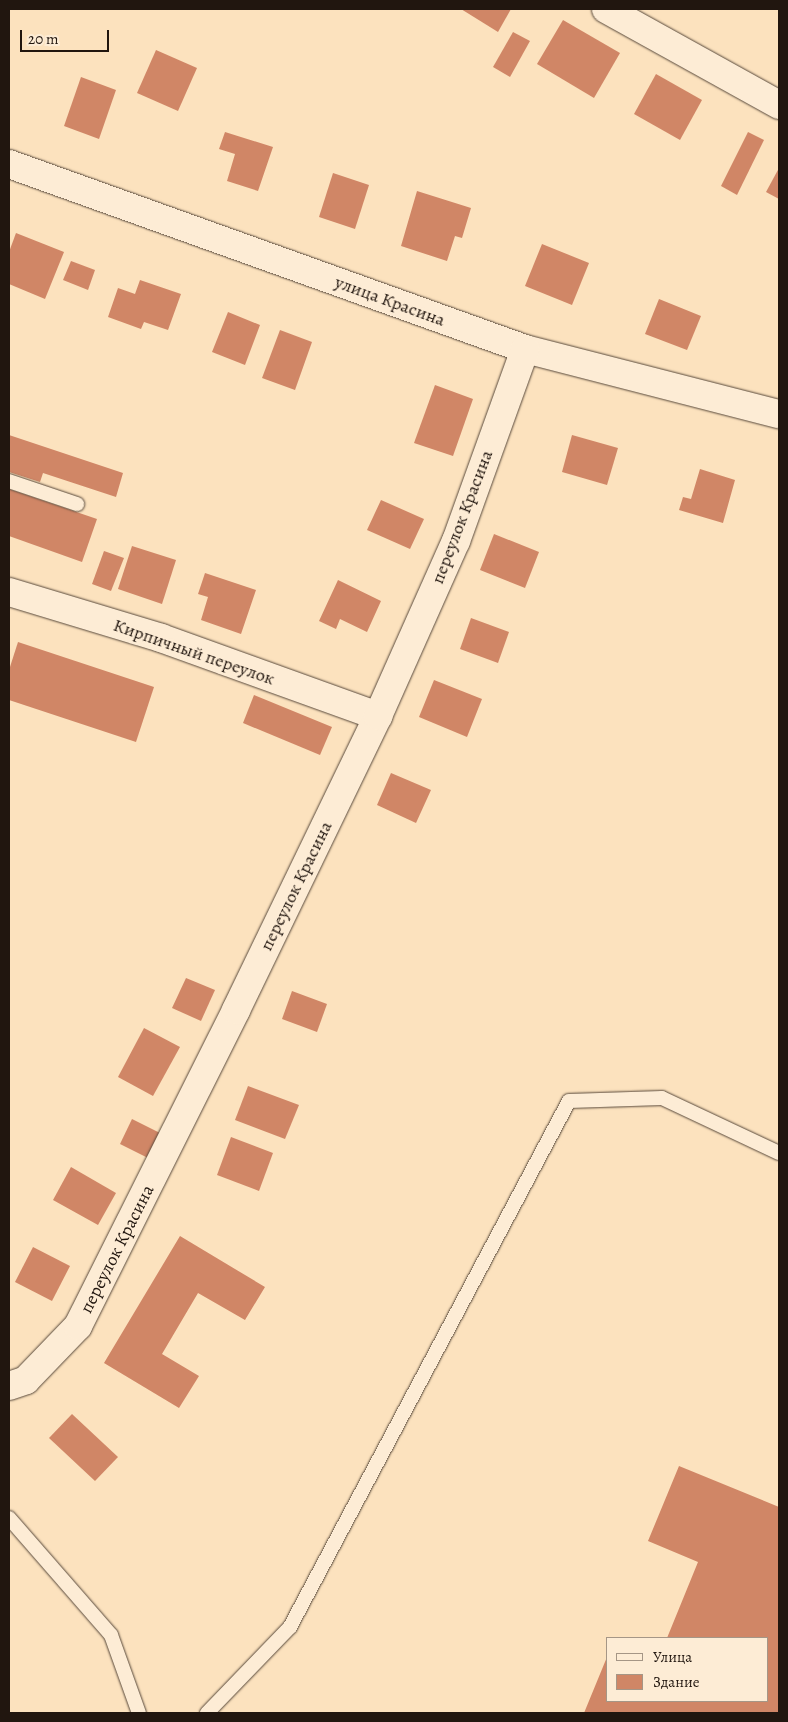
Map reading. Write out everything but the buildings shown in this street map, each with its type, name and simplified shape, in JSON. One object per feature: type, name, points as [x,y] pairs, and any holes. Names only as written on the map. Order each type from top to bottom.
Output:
[{"type":"street","points":[[606,9],[779,105]]},
{"type":"street","name":"улица Красина","points":[[9,164],[525,349],[779,414]]},
{"type":"street","name":"переулок Красина","points":[[9,1386],[26,1380],[78,1326],[378,716],[456,541],[525,349]]},
{"type":"street","name":"Кирпичный переулок","points":[[9,592],[161,638],[378,716]]},
{"type":"lane","points":[[9,481],[77,504]]},
{"type":"lane","points":[[207,1713],[290,1627],[569,1101],[662,1098],[779,1153]]},
{"type":"lane","points":[[9,1518],[111,1635],[138,1713]]}]
